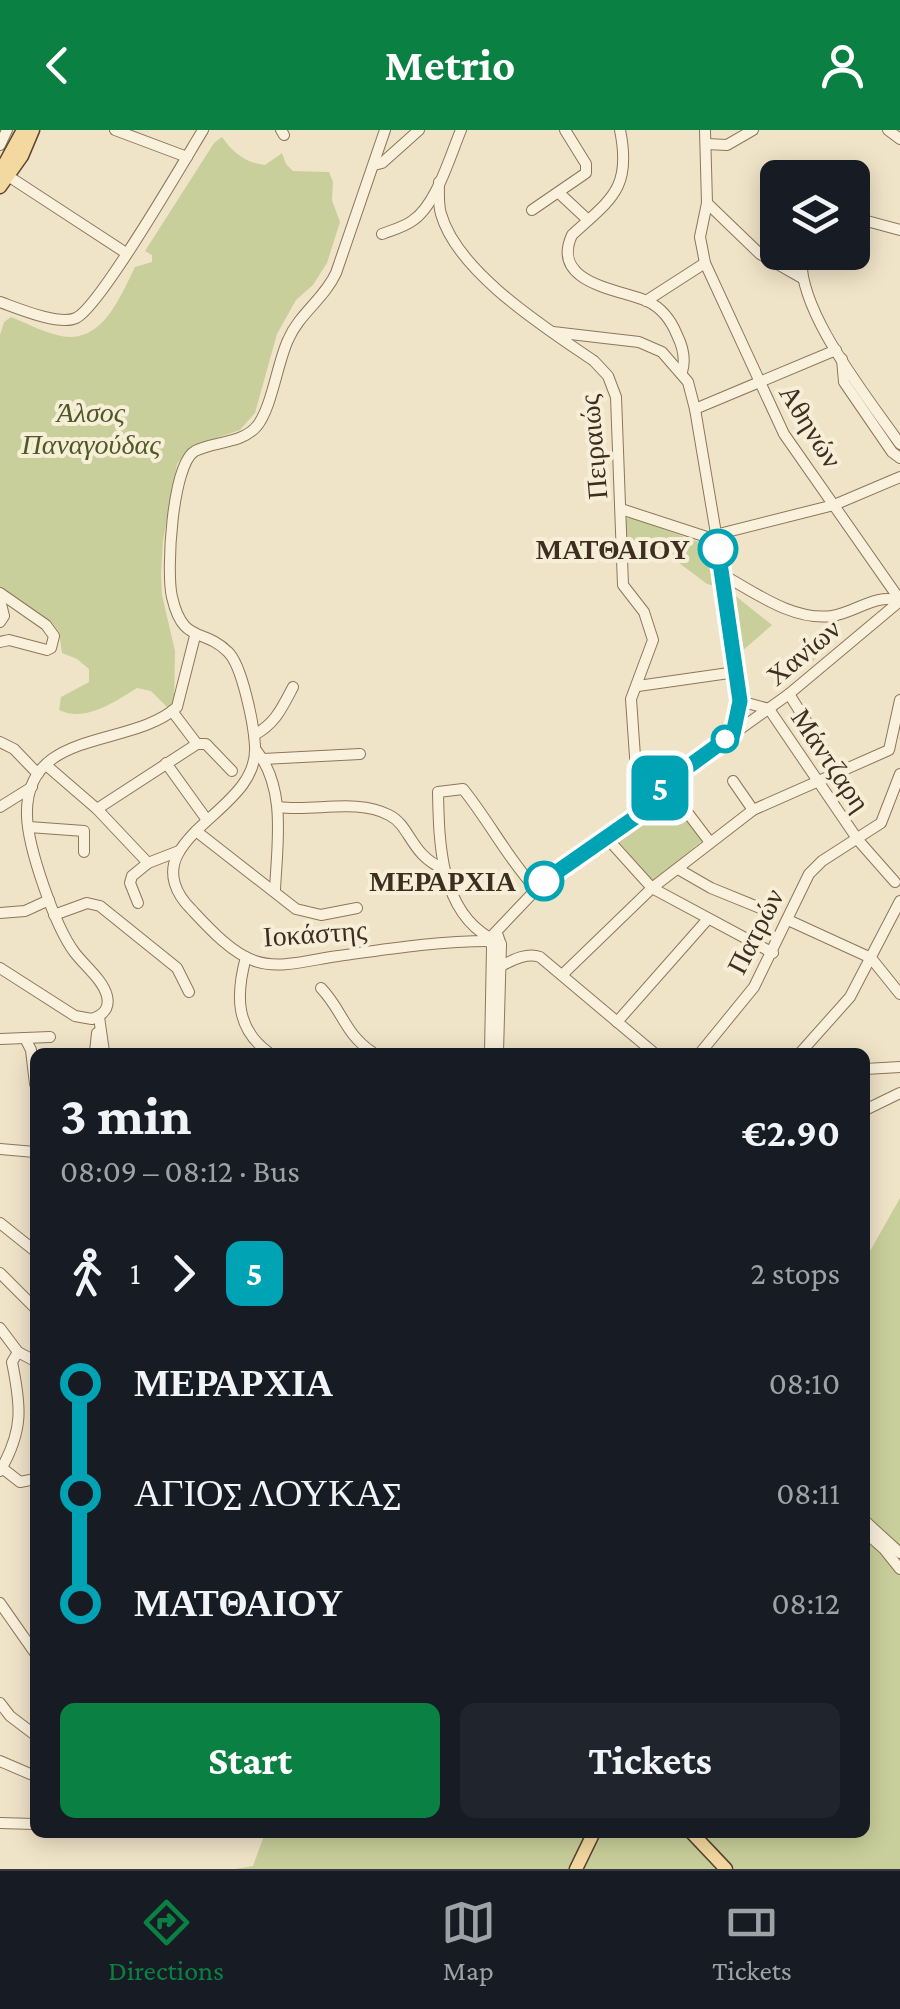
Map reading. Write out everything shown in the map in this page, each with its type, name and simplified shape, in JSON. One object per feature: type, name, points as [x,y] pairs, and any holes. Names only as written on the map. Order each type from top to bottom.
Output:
[{"type":"main road","points":[[2,176],[23,130]]},
{"type":"main road","points":[[2,176],[33,130]]},
{"type":"main road","points":[[576,1869],[591,1838]]},
{"type":"main road","points":[[697,1838],[726,1869]]},
{"type":"street","points":[[0,144],[7,130]]},
{"type":"street","points":[[116,130],[187,157]]},
{"type":"street","points":[[0,302],[62,320],[76,318],[126,254],[203,130]]},
{"type":"street","points":[[275,890],[279,807],[259,755],[232,656],[222,647],[195,636],[181,622],[168,579],[181,470],[194,452],[246,435],[260,421],[289,336],[326,293],[336,273],[385,130]]},
{"type":"street","points":[[374,165],[382,163],[419,130]]},
{"type":"street","points":[[382,234],[413,221],[422,212],[460,130]]},
{"type":"street","points":[[532,210],[582,178],[588,167],[564,130]]},
{"type":"street","points":[[620,130],[624,178],[609,203],[570,240],[572,268],[589,282],[646,300],[671,321],[684,354],[682,372]]},
{"type":"street","points":[[646,300],[705,264],[700,237],[707,203],[704,130]]},
{"type":"street","points":[[706,144],[727,146],[753,130]]},
{"type":"street","points":[[888,130],[900,139]]},
{"type":"street","points":[[2,176],[126,254]]},
{"type":"street","name":"Πειραιώς","points":[[439,182],[441,213],[451,235],[487,281],[594,361],[611,383],[618,408],[623,584],[644,612],[653,640],[630,705],[640,814]]},
{"type":"street","points":[[560,192],[588,220]]},
{"type":"street","points":[[707,203],[760,254],[801,278]]},
{"type":"street","points":[[870,222],[900,230]]},
{"type":"street","name":"Αθηνών","points":[[705,264],[784,434],[900,601]]},
{"type":"street","points":[[801,270],[801,278],[822,327],[900,444]]},
{"type":"street","points":[[551,331],[639,342],[662,352],[682,372],[696,409],[723,575],[740,701],[733,734]]},
{"type":"street","points":[[696,409],[839,355]]},
{"type":"street","points":[[839,355],[844,382],[900,458]]},
{"type":"street","points":[[621,509],[716,538],[834,505],[900,477]]},
{"type":"street","points":[[723,575],[788,610],[811,616],[844,613],[882,598],[900,601]]},
{"type":"street","points":[[0,596],[4,616],[0,622]]},
{"type":"street","points":[[0,596],[52,630],[54,636],[51,648],[40,650],[9,640],[0,642]]},
{"type":"street","name":"Χανίων","points":[[495,942],[556,870],[640,814],[666,783],[790,694],[900,601]]},
{"type":"street","points":[[96,1048],[99,1017],[108,1005],[104,990],[74,953],[48,900],[29,827],[27,811],[32,787],[42,769],[62,752],[141,726],[172,711],[182,696],[186,663],[195,636]]},
{"type":"street","points":[[40,650],[45,663]]},
{"type":"street","points":[[638,686],[736,672]]},
{"type":"street","points":[[254,735],[277,718],[293,686]]},
{"type":"street","points":[[790,694],[838,772]]},
{"type":"street","points":[[562,975],[652,888],[753,810],[889,750],[900,700]]},
{"type":"street","points":[[740,701],[770,709]]},
{"type":"street","name":"Μάντζαρη","points":[[770,709],[858,840],[895,882]]},
{"type":"street","points":[[172,711],[197,744]]},
{"type":"street","points":[[0,742],[97,809],[148,863]]},
{"type":"street","points":[[97,809],[202,742],[232,770]]},
{"type":"street","points":[[213,750],[227,744]]},
{"type":"street","points":[[259,755],[360,754]]},
{"type":"street","points":[[138,903],[130,883],[132,876],[148,863],[180,851],[243,783],[259,755]]},
{"type":"street","points":[[166,763],[207,820]]},
{"type":"street","name":"Πατρών","points":[[704,1048],[754,987],[810,874],[822,861],[881,823],[900,774]]},
{"type":"street","points":[[733,780],[753,810]]},
{"type":"street","points":[[666,783],[710,841]]},
{"type":"street","points":[[0,807],[32,787]]},
{"type":"street","points":[[498,1048],[495,942],[478,930],[449,889],[437,792],[458,787],[481,811],[520,872],[536,889]]},
{"type":"street","points":[[279,807],[376,810],[394,817],[424,859],[444,869]]},
{"type":"street","points":[[29,827],[84,831],[84,852]]},
{"type":"street","points":[[196,832],[296,909],[321,915],[358,908]]},
{"type":"street","points":[[606,837],[652,888],[772,953]]},
{"type":"street","name":"Ιοκάστης","points":[[180,851],[173,875],[182,900],[246,957],[270,964],[495,942]]},
{"type":"street","points":[[678,870],[770,912]]},
{"type":"street","points":[[0,914],[24,911],[48,900]]},
{"type":"street","points":[[805,1048],[850,997],[900,901]]},
{"type":"street","points":[[54,915],[87,903],[100,906],[177,968],[190,992]]},
{"type":"street","points":[[617,1022],[708,920]]},
{"type":"street","points":[[788,920],[871,958],[900,994]]},
{"type":"street","points":[[496,968],[532,954],[647,1048]]},
{"type":"street","points":[[246,957],[240,1013],[252,1038],[263,1048]]},
{"type":"street","points":[[0,968],[75,1016],[89,1020],[99,1017]]},
{"type":"street","points":[[490,1048],[496,968]]},
{"type":"street","points":[[321,988],[336,1004],[349,1034],[367,1048]]},
{"type":"street","points":[[99,1017],[103,1048]]},
{"type":"street","points":[[0,1038],[50,1037]]},
{"type":"street","points":[[25,1038],[31,1048]]},
{"type":"street","points":[[870,1069],[900,1067]]},
{"type":"street","points":[[870,1108],[900,1094]]},
{"type":"street","points":[[0,1149],[30,1152]]},
{"type":"street","points":[[0,1223],[30,1248]]},
{"type":"street","points":[[0,1273],[30,1303]]},
{"type":"street","points":[[0,1328],[15,1357],[21,1408],[16,1436],[2,1462],[20,1482],[30,1481]]},
{"type":"street","points":[[0,1356],[30,1360]]},
{"type":"street","points":[[870,1526],[900,1553]]},
{"type":"street","points":[[870,1536],[900,1569]]},
{"type":"street","points":[[0,1604],[30,1646]]},
{"type":"street","points":[[0,1703],[30,1731]]},
{"type":"street","points":[[0,1761],[30,1774]]},
{"type":"street","points":[[0,1823],[30,1824]]},
{"type":"green space","name":"Άλσος Παναγούδας","points":[[222,137],[235,152],[252,162],[265,165],[282,153],[293,171],[329,172],[332,200],[340,222],[327,263],[313,285],[296,300],[277,334],[255,413],[240,430],[190,447],[177,464],[161,573],[175,651],[174,703],[169,709],[151,691],[137,688],[100,709],[69,713],[59,710],[61,697],[89,682],[89,669],[62,653],[59,632],[53,624],[0,588],[0,335],[4,322],[11,317],[72,337],[97,327],[115,306],[135,267],[152,262],[152,255],[145,251],[214,143]]},
{"type":"green space","points":[[629,517],[702,543],[715,586],[650,541],[626,540]]},
{"type":"green space","points":[[728,590],[772,625],[741,652]]},
{"type":"green space","points":[[824,630],[834,643],[808,665],[797,652]]},
{"type":"green space","points":[[674,799],[704,839],[653,882],[619,842]]},
{"type":"green space","points":[[900,1198],[900,1869],[235,1869],[253,1866],[263,1838],[870,1838],[870,1251]]},
{"type":"bus line","name":"5","points":[[544,881],[640,814],[666,783],[733,734],[740,701],[718,549]]},
{"type":"place","name":"ΜΑΤΘΑΙΟΥ","points":[[718,549]]},
{"type":"place","name":"ΜΕΡΑΡΧΙΑ","points":[[544,881]]}]
